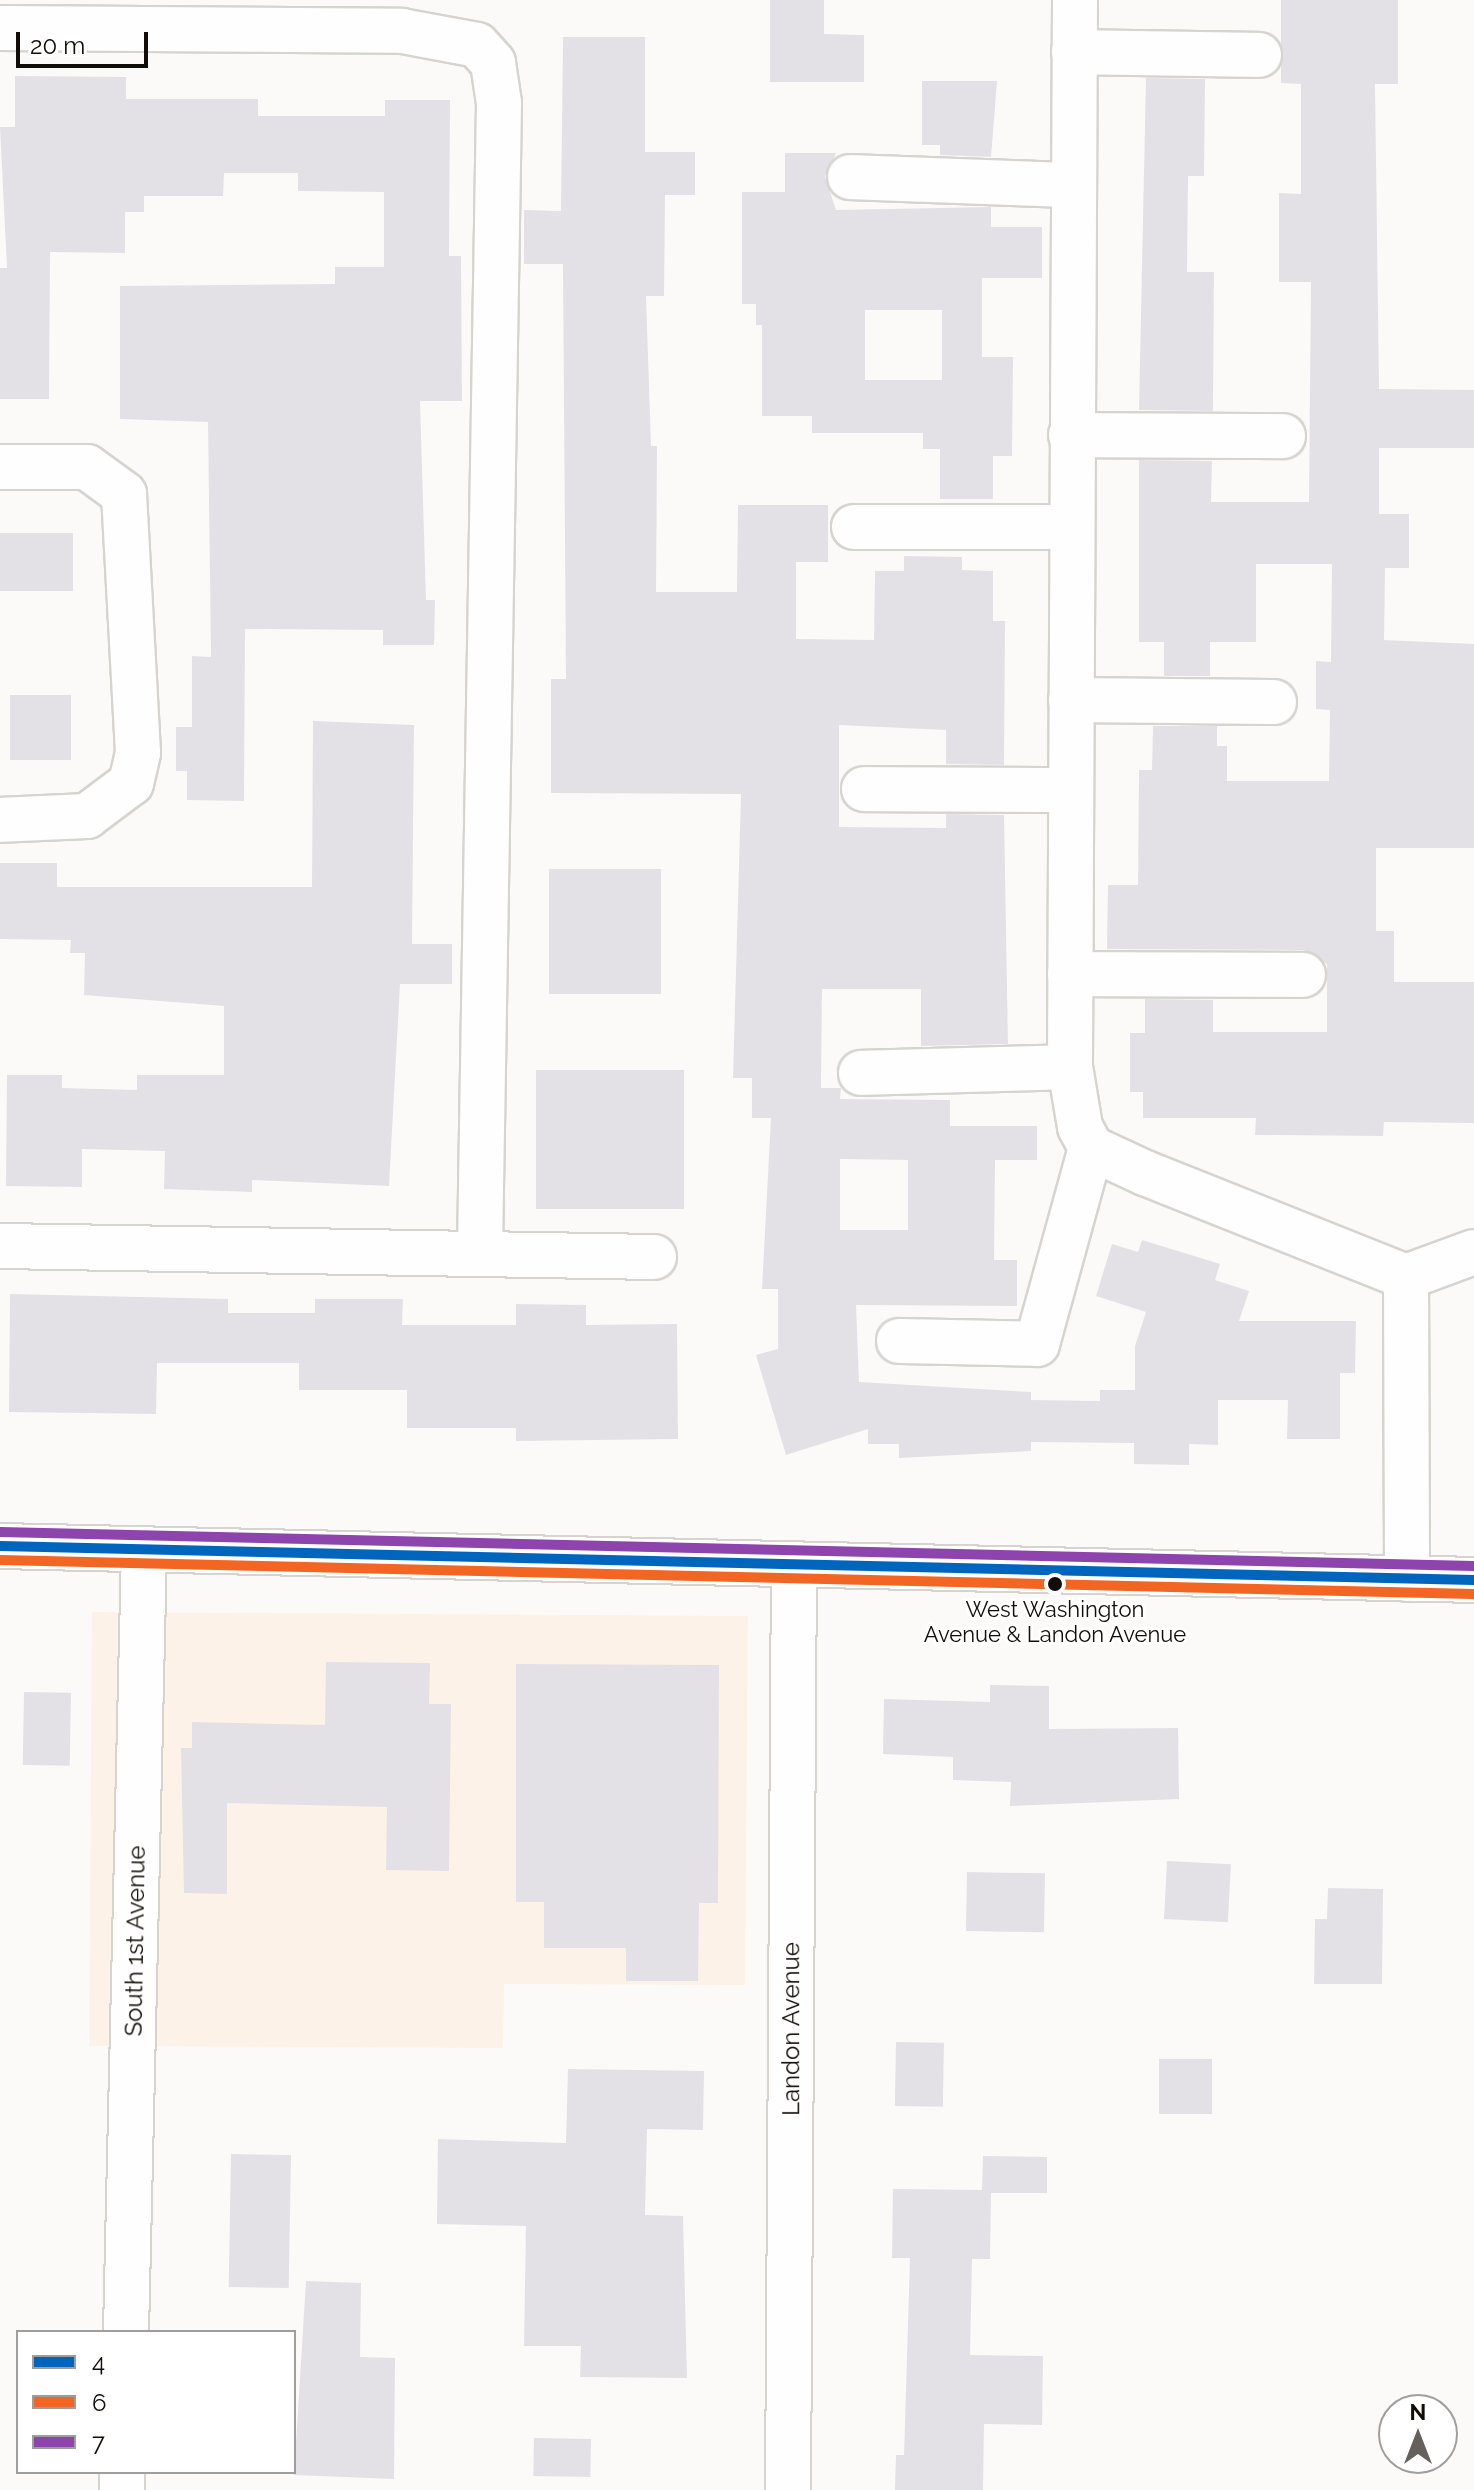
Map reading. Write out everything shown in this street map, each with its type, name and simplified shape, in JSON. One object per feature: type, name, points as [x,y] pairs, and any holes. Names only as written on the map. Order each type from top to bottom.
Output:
[{"type":"street","points":[[1075,0],[1070,1067],[1080,1127],[1091,1148],[1406,1277],[1474,1252]]},
{"type":"street","points":[[0,28],[402,31],[477,45],[493,63],[499,103],[480,1254]]},
{"type":"street","points":[[1074,52],[1259,55]]},
{"type":"street","points":[[850,177],[1072,185]]},
{"type":"street","points":[[1071,435],[1283,436]]},
{"type":"street","points":[[0,467],[87,467],[124,494],[138,753],[131,783],[87,816],[0,820]]},
{"type":"street","points":[[854,527],[1071,527]]},
{"type":"street","points":[[1071,700],[1274,702]]},
{"type":"street","points":[[864,789],[1070,790]]},
{"type":"street","points":[[1070,974],[1303,975]]},
{"type":"street","points":[[861,1073],[1070,1067]]},
{"type":"street","points":[[899,1341],[1037,1344],[1091,1148]]},
{"type":"street","points":[[0,1246],[654,1257]]},
{"type":"street","points":[[1406,1277],[1407,1579]]},
{"type":"street","points":[[0,1546],[794,1567],[1474,1580]]},
{"type":"street","name":"South 1st Avenue","points":[[126,2330],[144,1549]]},
{"type":"street","name":"Landon Avenue","points":[[788,2490],[794,1567]]},
{"type":"shaded area","points":[[92,1612],[748,1616],[745,1985],[504,1984],[503,2048],[89,2046]]},
{"type":"building","points":[[770,0],[824,0],[824,34],[864,35],[864,82],[770,82]]},
{"type":"building","points":[[1281,0],[1398,0],[1398,84],[1375,84],[1379,389],[1474,390],[1474,448],[1379,448],[1379,514],[1409,514],[1409,568],[1385,568],[1384,640],[1474,644],[1474,848],[1376,848],[1376,931],[1394,931],[1394,982],[1474,982],[1474,1123],[1384,1122],[1383,1136],[1255,1135],[1256,1118],[1143,1118],[1143,1092],[1130,1092],[1130,1033],[1145,1033],[1145,999],[1213,1000],[1213,1032],[1327,1032],[1327,964],[1303,950],[1107,949],[1108,885],[1138,885],[1139,770],[1152,770],[1153,726],[1217,726],[1217,746],[1227,746],[1227,781],[1329,781],[1330,710],[1316,709],[1316,661],[1331,662],[1332,564],[1256,564],[1256,642],[1210,642],[1210,676],[1164,676],[1164,642],[1139,642],[1139,460],[1212,461],[1211,502],[1309,502],[1311,282],[1279,282],[1279,193],[1301,194],[1301,84],[1281,83]]},
{"type":"building","points":[[563,37],[645,37],[645,152],[695,152],[695,195],[665,195],[664,296],[646,296],[651,446],[657,446],[656,592],[737,592],[738,505],[828,505],[828,562],[796,562],[796,639],[874,640],[875,571],[904,571],[904,556],[962,557],[962,570],[993,571],[993,621],[1005,621],[1004,765],[946,764],[946,730],[839,725],[839,827],[946,828],[946,814],[1004,815],[1008,1044],[921,1046],[921,989],[822,989],[821,1088],[841,1088],[840,1099],[950,1100],[950,1126],[1037,1126],[1037,1160],[995,1160],[994,1260],[1017,1260],[1017,1306],[856,1305],[859,1382],[1031,1392],[1031,1400],[1100,1401],[1100,1390],[1135,1390],[1135,1346],[1146,1312],[1096,1296],[1112,1244],[1138,1252],[1142,1240],[1220,1264],[1215,1280],[1249,1291],[1239,1321],[1356,1321],[1355,1373],[1340,1373],[1340,1439],[1287,1439],[1288,1400],[1218,1400],[1218,1445],[1189,1444],[1189,1465],[1134,1464],[1134,1443],[1031,1442],[1031,1451],[899,1458],[899,1444],[868,1444],[868,1429],[786,1455],[756,1355],[778,1349],[778,1289],[762,1289],[771,1118],[752,1118],[752,1078],[733,1078],[741,794],[551,793],[551,679],[566,679],[563,264],[524,264],[524,210],[561,211]],"holes":[[[840,1159],[908,1160],[908,1230],[840,1230]]]},
{"type":"building","points":[[15,76],[126,77],[126,99],[258,99],[258,116],[385,116],[385,100],[450,100],[449,256],[461,256],[462,401],[420,401],[426,600],[435,600],[434,645],[383,645],[383,630],[245,629],[244,801],[187,800],[187,771],[176,771],[176,727],[192,727],[192,656],[211,657],[208,422],[120,419],[120,286],[335,284],[335,267],[384,267],[384,192],[298,191],[298,173],[224,173],[223,196],[144,196],[144,212],[125,212],[125,253],[50,252],[49,399],[0,399],[0,268],[7,268],[0,127],[15,127]]},
{"type":"building","points":[[1146,78],[1205,79],[1204,176],[1188,176],[1187,272],[1214,272],[1213,411],[1139,410]]},
{"type":"building","points":[[922,81],[997,81],[991,157],[940,155],[940,145],[922,145]]},
{"type":"building","points":[[785,153],[836,153],[825,177],[836,210],[991,207],[991,227],[1042,227],[1042,278],[982,278],[982,357],[1013,357],[1012,456],[993,456],[993,499],[940,499],[940,449],[923,449],[923,433],[812,433],[812,416],[762,416],[762,325],[756,325],[756,304],[742,304],[742,192],[785,192]],"holes":[[[865,310],[942,310],[942,380],[865,380]]]},
{"type":"building","points":[[0,533],[73,533],[73,591],[0,591]]},
{"type":"building","points":[[10,695],[71,695],[71,760],[10,760]]},
{"type":"building","points":[[313,721],[414,725],[412,944],[452,944],[452,984],[400,984],[389,1186],[252,1180],[252,1192],[164,1189],[165,1151],[82,1149],[82,1187],[6,1186],[7,1075],[62,1075],[62,1088],[137,1090],[137,1075],[224,1075],[224,1006],[84,995],[85,953],[70,953],[71,940],[0,939],[0,863],[57,863],[57,887],[312,887]]},
{"type":"building","points":[[549,869],[661,869],[661,994],[549,994]]},
{"type":"building","points":[[536,1070],[684,1070],[684,1209],[536,1209]]},
{"type":"building","points":[[10,1294],[228,1299],[228,1313],[315,1313],[315,1299],[403,1299],[402,1325],[516,1325],[516,1304],[586,1305],[586,1325],[677,1324],[678,1439],[516,1441],[516,1428],[407,1428],[407,1390],[299,1390],[299,1363],[157,1363],[156,1414],[9,1412]]},
{"type":"building","points":[[326,1662],[430,1663],[429,1704],[451,1704],[449,1871],[386,1870],[387,1807],[227,1803],[227,1894],[184,1893],[181,1748],[192,1748],[192,1722],[325,1725]]},
{"type":"building","points":[[516,1664],[719,1665],[718,1903],[699,1903],[698,1981],[626,1981],[626,1948],[544,1948],[544,1902],[516,1902]]},
{"type":"building","points":[[990,1685],[1049,1686],[1049,1729],[1178,1728],[1179,1799],[1010,1806],[1011,1782],[953,1780],[953,1757],[883,1754],[884,1699],[990,1702]]},
{"type":"building","points":[[24,1692],[71,1693],[70,1766],[23,1765]]},
{"type":"building","points":[[1167,1861],[1231,1864],[1228,1922],[1164,1919]]},
{"type":"building","points":[[967,1872],[1045,1873],[1044,1932],[966,1931]]},
{"type":"building","points":[[1328,1888],[1383,1889],[1382,1984],[1314,1984],[1315,1919],[1327,1919]]},
{"type":"building","points":[[896,2042],[944,2043],[943,2107],[895,2106]]},
{"type":"building","points":[[1159,2059],[1212,2059],[1212,2114],[1159,2114]]},
{"type":"building","points":[[568,2069],[704,2071],[703,2130],[647,2129],[645,2215],[683,2216],[687,2378],[580,2377],[581,2346],[524,2346],[526,2226],[437,2224],[438,2139],[566,2143]]},
{"type":"building","points":[[231,2154],[291,2155],[289,2288],[229,2287]]},
{"type":"building","points":[[983,2156],[1047,2157],[1047,2193],[991,2193],[990,2259],[972,2259],[970,2355],[1043,2356],[1042,2425],[984,2424],[983,2490],[895,2490],[896,2455],[904,2455],[910,2258],[892,2258],[893,2189],[982,2190]]},
{"type":"building","points":[[306,2281],[361,2283],[360,2357],[395,2358],[394,2479],[294,2475]]},
{"type":"building","points":[[534,2438],[591,2439],[590,2477],[533,2476]]},
{"type":"transit line","name":"7","points":[[0,1532],[1474,1566]]},
{"type":"transit line","name":"4","points":[[0,1546],[1474,1580]]},
{"type":"transit line","name":"6","points":[[0,1560],[1474,1594]]},
{"type":"place","name":"West Washington Avenue & Landon Avenue","points":[[1055,1584]]}]
